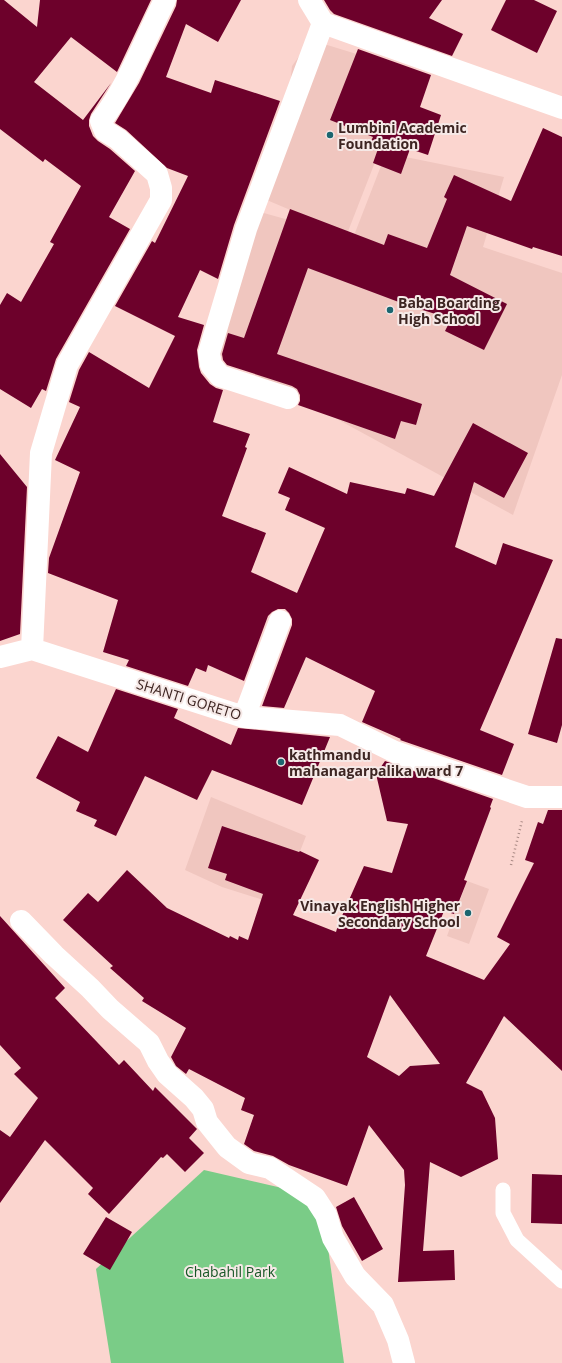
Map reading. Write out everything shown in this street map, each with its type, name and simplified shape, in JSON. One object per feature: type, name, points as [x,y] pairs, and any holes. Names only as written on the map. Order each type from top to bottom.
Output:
[{"type":"street","points":[[0,656],[32,649],[41,453],[67,365],[161,200],[161,188],[157,174],[118,140],[105,131],[101,121],[115,103],[139,57],[165,0]]},
{"type":"street","points":[[309,0],[323,23],[562,108]]},
{"type":"street","points":[[288,398],[220,376],[211,365],[209,352],[246,229],[323,23]]},
{"type":"street","points":[[244,717],[280,621]]},
{"type":"street","name":"SHANTI GORETO","points":[[32,649],[244,717],[340,725],[395,752],[527,797],[562,797]]},
{"type":"street","points":[[21,921],[110,1009],[150,1043],[158,1061],[167,1074],[199,1103],[203,1109],[207,1122],[227,1147],[250,1163],[270,1168],[315,1198],[326,1215],[333,1238],[355,1276],[383,1305],[398,1340],[404,1363]]},
{"type":"lane","points":[[504,1190],[503,1213],[517,1240],[562,1281]]},
{"type":"path","points":[[512,865],[527,797]]},
{"type":"shaded area","name":"Lumbini Academic Foundation","points":[[311,40],[363,56],[386,139],[377,157],[347,234],[262,198],[286,131],[292,66]]},
{"type":"shaded area","name":"Baba Boarding High School","points":[[386,153],[504,177],[483,247],[562,273],[562,375],[513,515],[205,347],[253,210],[353,238]]},
{"type":"shaded area","points":[[211,797],[306,836],[279,905],[222,887],[185,870]]},
{"type":"shaded area","name":"Vinayak English Higher Secondary School","points":[[467,881],[489,889],[469,944],[447,936]]},
{"type":"green space","name":"Chabahil Park","points":[[204,1170],[321,1197],[344,1363],[111,1363],[96,1269]]},
{"type":"building","points":[[0,0],[4,0],[37,27],[40,0],[151,0],[117,72],[71,37],[34,82],[83,120],[111,83],[91,114],[89,126],[93,136],[98,141],[110,149],[135,171],[109,217],[130,229],[56,359],[46,391],[42,389],[31,408],[0,389],[0,305],[7,293],[21,302],[54,244],[50,242],[81,186],[45,159],[43,162],[0,129]]},
{"type":"building","points":[[177,0],[241,0],[218,42],[186,24],[166,77],[211,93],[215,80],[280,101],[234,225],[218,279],[200,270],[178,317],[204,325],[197,350],[199,367],[201,373],[210,384],[223,390],[213,422],[250,434],[245,447],[247,448],[222,516],[266,533],[251,572],[297,593],[325,528],[285,510],[290,498],[278,493],[289,467],[347,494],[350,482],[405,494],[407,488],[434,496],[473,423],[528,453],[504,498],[474,482],[455,547],[496,565],[503,543],[553,560],[480,730],[514,744],[502,775],[400,740],[401,739],[362,722],[375,691],[306,657],[284,708],[262,706],[292,625],[292,619],[285,609],[278,609],[268,616],[244,681],[208,665],[206,672],[196,668],[188,686],[126,666],[129,660],[103,652],[118,600],[48,573],[49,558],[80,472],[55,460],[80,407],[69,402],[79,370],[89,352],[149,388],[175,336],[115,306],[152,241],[155,243],[188,176],[167,168],[126,130],[115,123],[139,83],[176,6]]},
{"type":"building","points":[[324,0],[442,0],[429,18],[463,34],[452,56],[334,14]]},
{"type":"building","points":[[506,0],[534,0],[557,11],[537,53],[491,30]]},
{"type":"building","points":[[358,49],[431,75],[420,107],[441,115],[428,155],[410,149],[401,174],[373,163],[379,146],[370,143],[373,137],[330,120]]},
{"type":"building","points":[[543,128],[562,137],[562,256],[533,247],[532,249],[467,226],[450,275],[507,304],[484,350],[445,331],[451,319],[404,304],[308,268],[277,354],[422,404],[416,425],[401,421],[395,439],[298,405],[300,395],[297,389],[292,386],[227,365],[223,360],[222,354],[228,333],[244,338],[290,209],[384,245],[388,234],[427,248],[447,199],[444,197],[454,175],[511,201]]},
{"type":"building","points":[[0,454],[27,487],[20,634],[0,641]]},
{"type":"building","points":[[556,638],[562,639],[562,725],[557,743],[528,734]]},
{"type":"building","points":[[116,689],[178,709],[174,718],[231,745],[238,728],[330,737],[302,805],[212,770],[197,800],[145,776],[116,836],[94,826],[97,820],[76,811],[80,802],[36,778],[58,736],[88,752]]},
{"type":"building","points":[[385,761],[493,799],[464,880],[467,881],[454,914],[444,911],[426,956],[484,980],[510,944],[497,937],[534,863],[525,860],[538,822],[543,824],[548,810],[562,810],[562,1071],[504,1016],[466,1083],[482,1091],[495,1118],[498,1159],[461,1177],[430,1162],[423,1251],[454,1250],[455,1280],[398,1282],[405,1185],[404,1170],[369,1125],[347,1186],[289,1165],[273,1156],[254,1151],[244,1144],[254,1115],[241,1110],[245,1098],[189,1069],[186,1074],[176,1066],[171,1057],[186,1028],[142,1001],[144,998],[110,968],[113,966],[63,920],[88,893],[98,902],[127,870],[167,908],[229,938],[230,936],[238,940],[239,936],[248,940],[263,894],[225,880],[227,874],[208,868],[222,826],[299,852],[300,851],[319,860],[293,915],[336,932],[364,866],[392,873],[408,824],[387,821],[376,774]],"holes":[[[390,995],[440,1064],[410,1066],[399,1076],[367,1057]]]},
{"type":"building","points":[[0,916],[65,988],[55,998],[119,1065],[124,1060],[153,1091],[155,1087],[197,1129],[189,1138],[204,1153],[185,1172],[167,1154],[163,1158],[161,1157],[109,1214],[88,1194],[93,1188],[45,1140],[0,1203],[0,1130],[10,1137],[38,1098],[14,1074],[21,1068],[0,1045]]},
{"type":"building","points":[[532,1174],[562,1175],[562,1224],[531,1223]]},
{"type":"building","points":[[354,1197],[383,1249],[362,1261],[342,1226],[336,1207]]},
{"type":"building","points":[[106,1217],[132,1232],[110,1270],[83,1254]]},
{"type":"place","name":"Lumbini Academic Foundation","points":[[330,135]]},
{"type":"place","name":"Baba Boarding High School","points":[[390,310]]},
{"type":"place","name":"kathmandu mahanagarpalika ward 7","points":[[281,762]]},
{"type":"place","name":"Vinayak English Higher Secondary School","points":[[468,913]]}]
